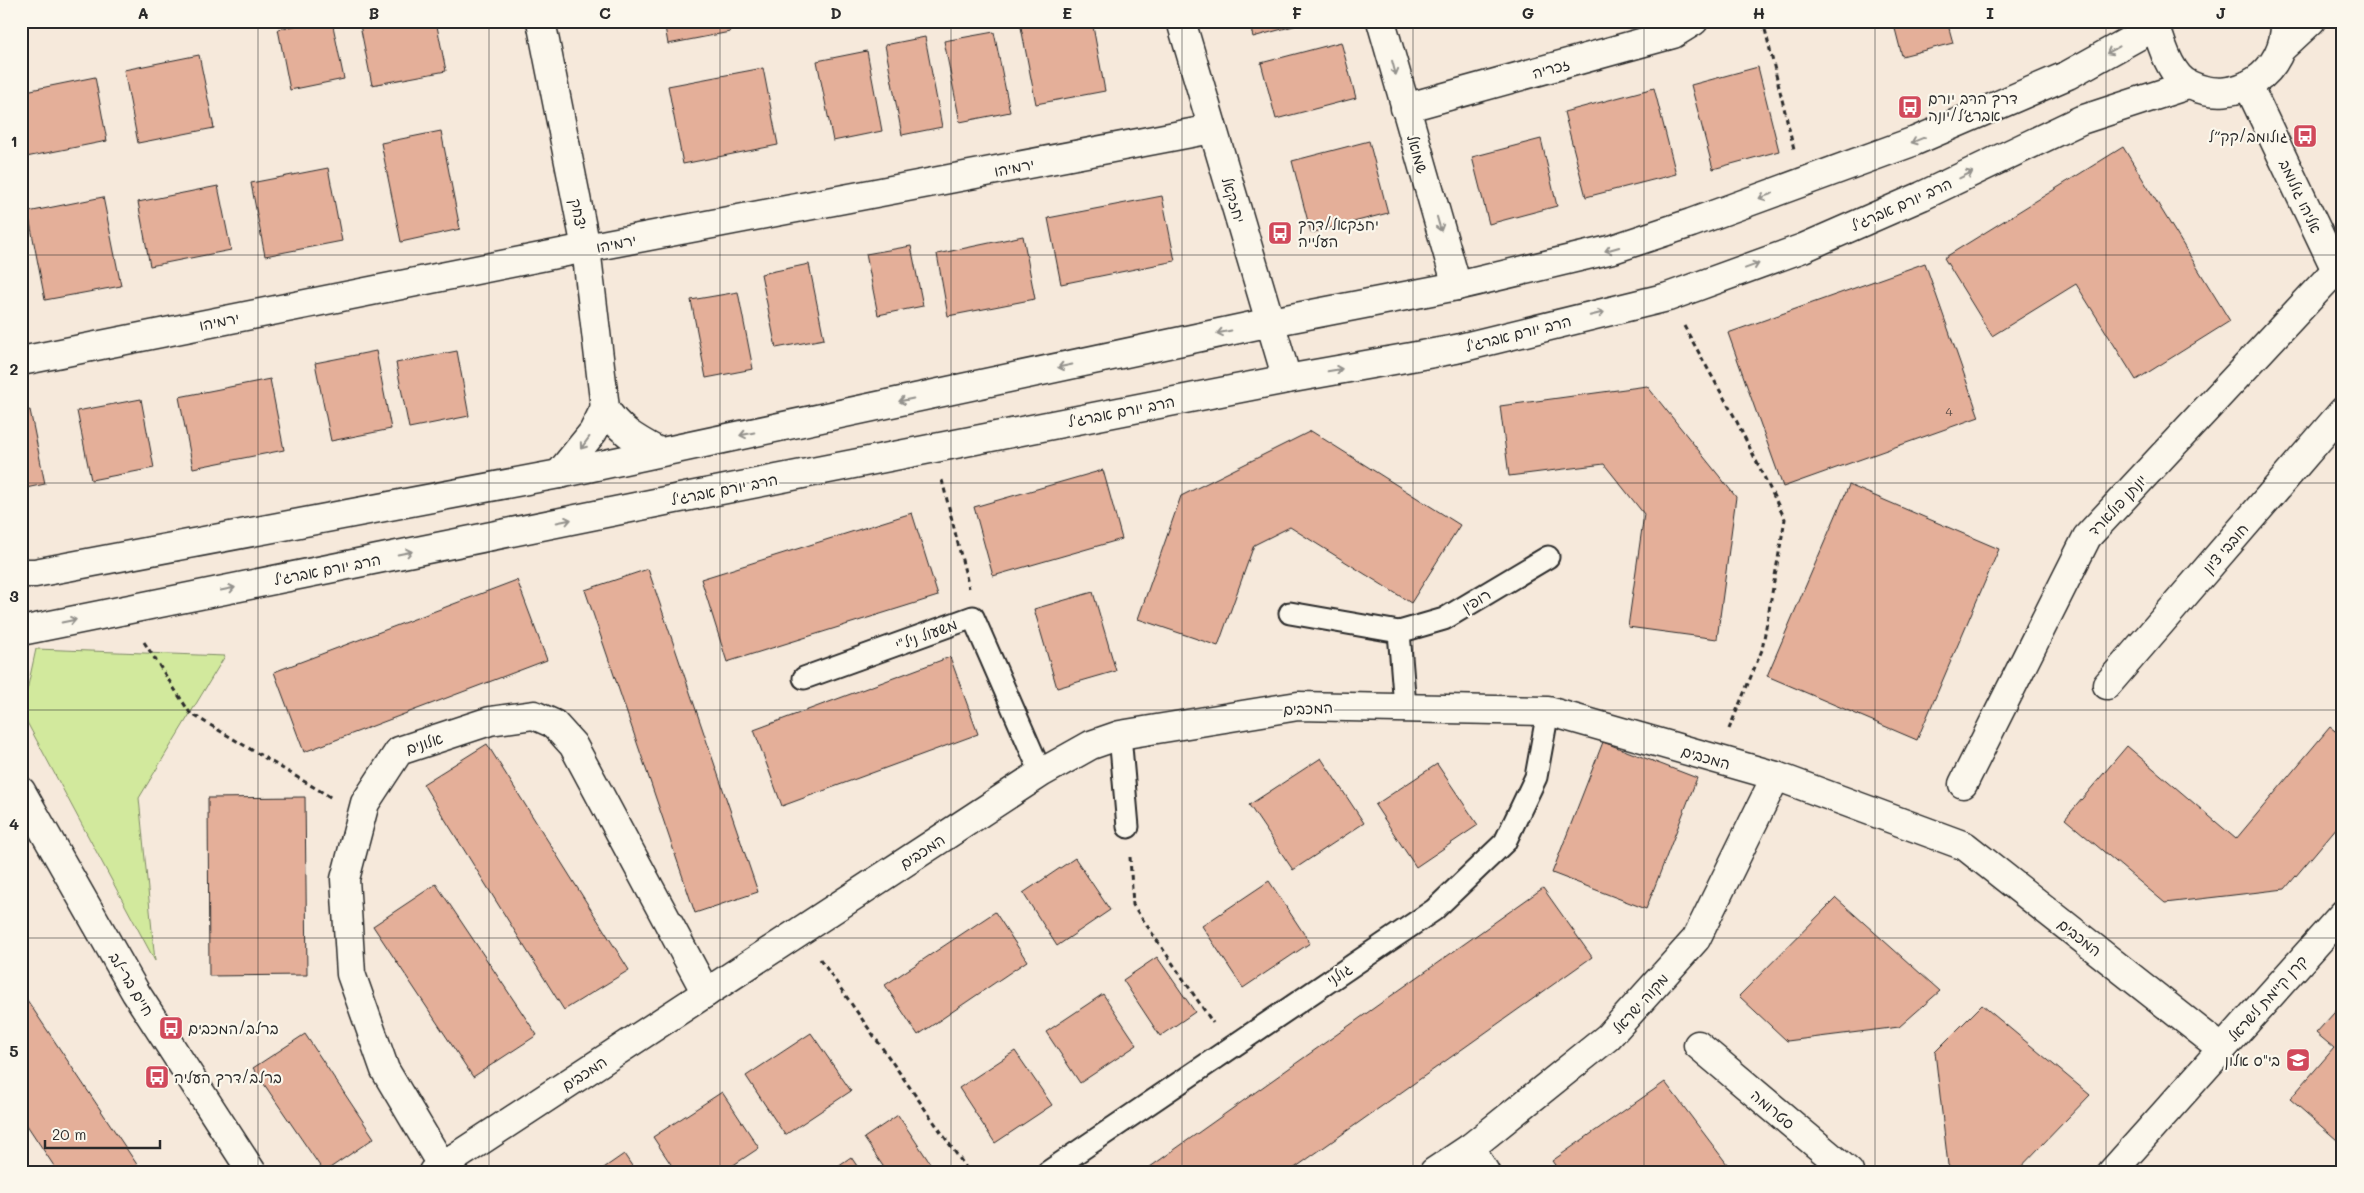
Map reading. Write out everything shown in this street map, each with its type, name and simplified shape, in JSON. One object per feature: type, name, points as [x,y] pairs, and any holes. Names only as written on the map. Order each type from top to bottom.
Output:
[{"type":"street","name":"יצחק","points":[[540,21],[586,248],[605,408]]},
{"type":"street","name":"יחזקאל","points":[[1181,21],[1288,378]]},
{"type":"street","name":"שמואל","points":[[1381,21],[1457,286]]},
{"type":"street","name":"זכריה","points":[[1405,108],[1673,34],[1694,21]]},
{"type":"street","points":[[21,573],[35,573],[559,474],[1271,322],[1457,286],[1614,249],[1915,141],[2059,79],[2157,24],[2166,57],[2188,85],[2210,90],[2230,91],[2248,85],[2265,74],[2284,34],[2311,21]]},
{"type":"street","name":"הרב יורם אברג'ל","points":[[21,631],[933,448],[1288,378],[1456,348],[1668,297],[1803,248],[1922,196],[2081,120],[2188,85]]},
{"type":"street","name":"אליהו גולומב","points":[[2248,85],[2339,274]]},
{"type":"street","name":"ירמיהו","points":[[21,361],[586,248],[1212,129]]},
{"type":"street","name":"יונתן פולארד","points":[[1963,784],[2087,537],[2339,274]]},
{"type":"street","points":[[605,408],[612,420],[626,434],[659,452]]},
{"type":"street","points":[[559,474],[593,432],[605,408]]},
{"type":"street","name":"חובבי ציון","points":[[2107,685],[2343,411]]},
{"type":"street","name":"המכבים","points":[[438,1169],[1041,773],[1091,745],[1120,735],[1298,706],[1548,711],[1776,776],[1965,846],[2221,1048]]},
{"type":"street","name":"אלונים","points":[[438,1169],[385,1070],[351,974],[345,879],[364,803],[399,751],[490,721],[534,715],[554,724],[573,745],[706,993]]},
{"type":"street","name":"מקוה ישראל","points":[[1434,1172],[1470,1148],[1608,1037],[1696,939],[1776,776]]},
{"type":"street","name":"חיים בר-לב","points":[[21,791],[136,993],[252,1172]]},
{"type":"street","name":"קרן קיימת לישראל","points":[[2112,1172],[2221,1048],[2343,914]]},
{"type":"street","name":"סטרומה","points":[[1698,1045],[1849,1172]]},
{"type":"street","points":[[1470,1148],[1486,1172]]},
{"type":"lane","name":"רופין","points":[[1290,613],[1399,632],[1444,619],[1548,556]]},
{"type":"lane","name":"משעול ניל\"י","points":[[804,678],[973,617],[1041,773]]},
{"type":"lane","points":[[1399,632],[1405,707]]},
{"type":"lane","name":"גולני","points":[[1048,1172],[1434,910],[1505,842],[1536,777],[1548,711]]},
{"type":"lane","points":[[1120,735],[1128,827]]},
{"type":"path","points":[[1763,21],[1801,182]]},
{"type":"path","points":[[1668,297],[1734,416],[1785,519],[1762,650],[1717,760]]},
{"type":"path","points":[[933,448],[968,581]]},
{"type":"path","points":[[123,610],[190,713],[361,815]]},
{"type":"path","points":[[1128,827],[1133,905],[1230,1049]]},
{"type":"path","points":[[800,931],[969,1172]]},
{"type":"green space","points":[[36,649],[225,656],[139,798],[155,961],[22,713]]},
{"type":"building","points":[[320,21],[332,21],[344,79],[290,90],[278,29]]},
{"type":"building","points":[[378,21],[436,21],[446,71],[372,85],[360,25]]},
{"type":"building","points":[[664,21],[728,21],[730,32],[668,44]]},
{"type":"building","points":[[1092,21],[1105,91],[1036,104],[1020,22]]},
{"type":"building","points":[[1249,21],[1312,21],[1253,37]]},
{"type":"building","points":[[1893,21],[1947,21],[1953,43],[1902,56]]},
{"type":"building","points":[[994,32],[1010,112],[960,122],[944,41]]},
{"type":"building","points":[[925,37],[942,127],[902,135],[885,45]]},
{"type":"building","points":[[1341,42],[1356,98],[1276,119],[1261,63]]},
{"type":"building","points":[[867,51],[882,131],[833,141],[817,61]]},
{"type":"building","points":[[199,55],[214,128],[138,143],[124,70]]},
{"type":"building","points":[[1758,67],[1779,151],[1713,169],[1691,85]]},
{"type":"building","points":[[763,68],[778,145],[683,164],[668,86]]},
{"type":"building","points":[[95,77],[107,141],[21,158],[21,92]]},
{"type":"building","points":[[1654,88],[1676,174],[1586,197],[1564,112]]},
{"type":"building","points":[[441,131],[460,229],[401,242],[381,143]]},
{"type":"building","points":[[1541,139],[1557,206],[1489,224],[1472,157]]},
{"type":"building","points":[[1369,141],[1388,213],[1311,233],[1292,161]]},
{"type":"building","points":[[2123,147],[2230,321],[2136,380],[2076,284],[1992,336],[1944,258]]},
{"type":"building","points":[[328,168],[342,241],[265,256],[251,183]]},
{"type":"building","points":[[218,186],[231,250],[150,266],[138,202]]},
{"type":"building","points":[[1162,196],[1175,261],[1061,284],[1048,218]]},
{"type":"building","points":[[103,197],[121,286],[45,300],[28,212]]},
{"type":"building","points":[[1023,236],[1035,299],[948,316],[937,254]]},
{"type":"building","points":[[911,246],[923,306],[878,315],[866,254]]},
{"type":"building","points":[[1925,263],[1979,417],[1783,487],[1728,333]]},
{"type":"building","points":[[809,264],[824,339],[776,348],[761,274]]},
{"type":"building","points":[[738,292],[753,369],[706,378],[691,300]]},
{"type":"building","points":[[376,351],[391,429],[331,441],[315,363]]},
{"type":"building","points":[[457,351],[469,416],[409,428],[396,363]]},
{"type":"building","points":[[270,379],[284,450],[193,468],[179,397]]},
{"type":"building","points":[[1647,386],[1736,497],[1717,639],[1628,627],[1644,514],[1604,464],[1509,476],[1500,406]]},
{"type":"building","points":[[141,399],[154,468],[91,480],[77,411]]},
{"type":"building","points":[[30,410],[45,484],[21,489],[21,412]]},
{"type":"building","points":[[1311,431],[1460,525],[1411,603],[1290,527],[1254,545],[1218,646],[1138,619],[1181,496]]},
{"type":"building","points":[[1103,470],[1122,539],[993,576],[974,507]]},
{"type":"building","points":[[1849,485],[1999,549],[1917,740],[1767,676]]},
{"type":"building","points":[[912,513],[938,596],[727,662],[701,579]]},
{"type":"building","points":[[648,569],[758,892],[695,913],[585,590]]},
{"type":"building","points":[[517,580],[547,660],[304,752],[274,672]]},
{"type":"building","points":[[1093,592],[1116,671],[1057,688],[1034,609]]},
{"type":"building","points":[[950,657],[978,734],[782,806],[754,730]]},
{"type":"building","points":[[2330,727],[2343,737],[2343,820],[2285,889],[2165,903],[2065,819],[2127,746],[2236,839]]},
{"type":"building","points":[[1603,742],[1697,778],[1646,909],[1552,873]]},
{"type":"building","points":[[487,744],[629,970],[564,1010],[423,784]]},
{"type":"building","points":[[1321,758],[1364,823],[1293,870],[1249,805]]},
{"type":"building","points":[[1437,764],[1478,825],[1416,867],[1375,805]]},
{"type":"building","points":[[305,797],[307,975],[209,976],[208,798]]},
{"type":"building","points":[[1075,858],[1110,910],[1057,946],[1023,893]]},
{"type":"building","points":[[1269,881],[1310,943],[1243,988],[1202,926]]},
{"type":"building","points":[[436,884],[537,1035],[473,1077],[373,926]]},
{"type":"building","points":[[1543,888],[1592,957],[1289,1172],[1143,1172]]},
{"type":"building","points":[[1836,898],[1940,991],[1899,1027],[1787,1041],[1739,996]]},
{"type":"building","points":[[995,912],[1027,961],[918,1035],[885,985]]},
{"type":"building","points":[[1157,957],[1195,1012],[1160,1036],[1123,980]]},
{"type":"building","points":[[21,991],[142,1172],[58,1172],[21,1116]]},
{"type":"building","points":[[1103,994],[1137,1045],[1080,1083],[1046,1032]]},
{"type":"building","points":[[2343,1003],[2343,1133],[2337,1140],[2290,1099],[2334,1048],[2316,1033]]},
{"type":"building","points":[[1982,1005],[2090,1095],[2016,1172],[1954,1172],[1948,1165],[1935,1052]]},
{"type":"building","points":[[811,1033],[851,1091],[785,1135],[746,1076]]},
{"type":"building","points":[[305,1034],[374,1138],[324,1172],[253,1068]]},
{"type":"building","points":[[1015,1051],[1052,1105],[995,1143],[959,1088]]},
{"type":"building","points":[[1665,1082],[1733,1172],[1560,1172],[1552,1161]]},
{"type":"building","points":[[722,1092],[759,1148],[723,1172],[676,1172],[653,1137]]},
{"type":"building","points":[[898,1115],[936,1172],[887,1172],[864,1138]]},
{"type":"building","points":[[624,1154],[636,1172],[598,1172]]},
{"type":"building","points":[[851,1157],[861,1172],[829,1172]]},
{"type":"place","name":"דרך הרב יורם אברג׳ל/יונה","points":[[1910,107]]},
{"type":"place","name":"גולומב/קק״ל","points":[[2305,136]]},
{"type":"place","name":"יחזקאל/דרך העלייה","points":[[1280,233]]},
{"type":"place","name":"ברלב/המכבים","points":[[171,1028]]},
{"type":"place","name":"בי\"ס אלון","points":[[2298,1060]]},
{"type":"place","name":"ברלב/דרך העליה","points":[[157,1077]]}]
